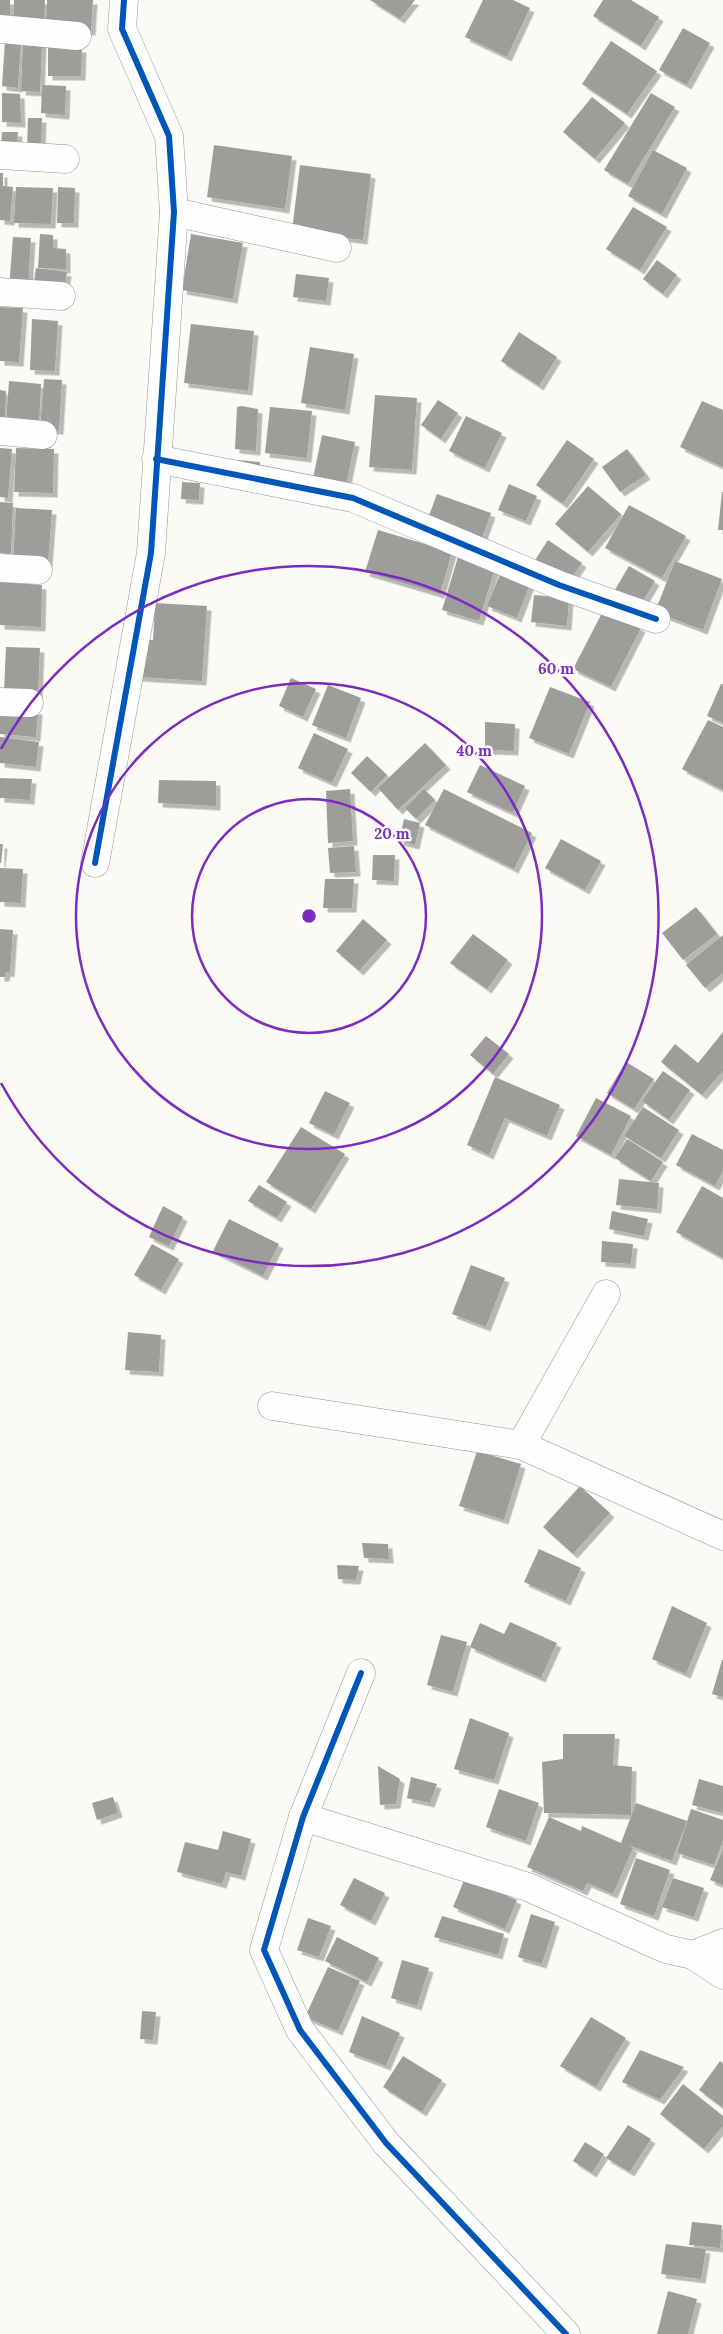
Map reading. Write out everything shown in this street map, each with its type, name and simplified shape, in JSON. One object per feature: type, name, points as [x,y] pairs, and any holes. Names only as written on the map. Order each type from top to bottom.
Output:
[{"type":"street","points":[[95,863],[151,553],[174,212],[169,136],[122,29],[124,0]]},
{"type":"street","points":[[0,29],[77,36]]},
{"type":"street","points":[[0,155],[64,159]]},
{"type":"street","points":[[174,212],[337,248]]},
{"type":"street","points":[[0,292],[60,296]]},
{"type":"street","points":[[0,431],[42,435]]},
{"type":"street","points":[[156,459],[353,498],[559,584],[656,619]]},
{"type":"street","points":[[0,568],[38,570]]},
{"type":"street","points":[[0,702],[29,703]]},
{"type":"street","points":[[521,1445],[606,1294]]},
{"type":"street","points":[[272,1406],[521,1445],[723,1536]]},
{"type":"street","points":[[361,1672],[303,1818],[264,1950],[300,2030],[386,2143],[566,2334]]},
{"type":"street","points":[[303,1818],[528,1887],[666,1949],[693,1956],[723,1975]]},
{"type":"street","points":[[693,1956],[723,1943]]},
{"type":"building","points":[[0,0],[10,0],[10,19],[0,18]]},
{"type":"building","points":[[14,0],[45,0],[44,28],[13,26]]},
{"type":"building","points":[[47,0],[93,0],[91,31],[46,29]]},
{"type":"building","points":[[370,0],[415,0],[400,19]]},
{"type":"building","points":[[483,0],[513,0],[530,8],[507,57],[465,37]]},
{"type":"building","points":[[603,0],[631,0],[659,17],[641,46],[593,16]]},
{"type":"building","points":[[683,28],[710,43],[687,85],[659,70]]},
{"type":"building","points":[[5,41],[21,41],[18,88],[2,86]]},
{"type":"building","points":[[23,41],[42,42],[40,92],[21,91]]},
{"type":"building","points":[[611,41],[657,71],[627,114],[582,84]]},
{"type":"building","points":[[48,48],[82,48],[81,76],[48,76]]},
{"type":"building","points":[[42,85],[66,86],[65,115],[41,113]]},
{"type":"building","points":[[2,93],[20,94],[21,123],[2,122]]},
{"type":"building","points":[[651,93],[675,107],[628,184],[604,170]]},
{"type":"building","points":[[592,97],[625,123],[595,159],[563,132]]},
{"type":"building","points":[[28,118],[42,118],[41,149],[27,149]]},
{"type":"building","points":[[2,132],[18,132],[16,154],[1,153]]},
{"type":"building","points":[[214,145],[292,156],[285,209],[207,197]]},
{"type":"building","points":[[653,150],[687,168],[662,214],[628,196]]},
{"type":"building","points":[[300,165],[371,174],[363,240],[292,231]]},
{"type":"building","points":[[0,173],[3,173],[3,186],[13,187],[10,221],[0,220]]},
{"type":"building","points":[[16,187],[53,188],[51,224],[14,223]]},
{"type":"building","points":[[58,187],[75,188],[74,223],[57,223]]},
{"type":"building","points":[[633,207],[667,227],[640,270],[606,249]]},
{"type":"building","points":[[40,234],[53,235],[53,248],[66,249],[66,269],[38,268]]},
{"type":"building","points":[[191,234],[243,243],[233,299],[182,290]]},
{"type":"building","points":[[13,237],[31,238],[28,289],[9,288]]},
{"type":"building","points":[[657,260],[677,275],[663,294],[643,279]]},
{"type":"building","points":[[36,268],[67,272],[64,292],[33,289]]},
{"type":"building","points":[[296,274],[329,278],[326,301],[293,297]]},
{"type":"building","points":[[0,307],[23,308],[19,362],[0,361]]},
{"type":"building","points":[[32,319],[58,321],[55,371],[30,370]]},
{"type":"building","points":[[191,324],[254,331],[248,391],[184,383]]},
{"type":"building","points":[[519,332],[557,357],[539,386],[501,361]]},
{"type":"building","points":[[310,347],[354,354],[345,410],[301,403]]},
{"type":"building","points":[[44,379],[62,380],[59,430],[40,429]]},
{"type":"building","points":[[9,381],[41,384],[39,427],[6,424]]},
{"type":"building","points":[[0,390],[6,391],[5,425],[0,425]]},
{"type":"building","points":[[375,395],[417,398],[412,470],[369,467]]},
{"type":"building","points":[[438,400],[458,413],[441,439],[421,425]]},
{"type":"building","points":[[702,401],[723,410],[723,467],[680,447]]},
{"type":"building","points":[[237,407],[258,409],[256,451],[235,449]]},
{"type":"building","points":[[270,407],[312,411],[307,458],[265,453]]},
{"type":"building","points":[[466,416],[502,433],[485,468],[449,451]]},
{"type":"building","points":[[322,435],[355,442],[345,490],[312,483]]},
{"type":"building","points":[[567,440],[594,459],[563,504],[536,485]]},
{"type":"building","points":[[0,448],[12,449],[8,498],[0,497]]},
{"type":"building","points":[[16,448],[54,449],[53,493],[14,492]]},
{"type":"building","points":[[627,449],[646,475],[620,492],[602,467]]},
{"type":"building","points":[[238,460],[260,462],[259,473],[237,472]]},
{"type":"building","points":[[182,482],[200,483],[199,500],[181,499]]},
{"type":"building","points":[[509,484],[537,496],[526,521],[498,510]]},
{"type":"building","points":[[588,486],[621,514],[588,552],[555,524]]},
{"type":"building","points":[[722,492],[723,530],[718,530]]},
{"type":"building","points":[[437,494],[491,513],[481,541],[427,521]]},
{"type":"building","points":[[0,502],[13,503],[11,554],[0,553]]},
{"type":"building","points":[[629,505],[686,536],[662,578],[605,548]]},
{"type":"building","points":[[16,508],[52,510],[48,563],[13,561]]},
{"type":"building","points":[[378,530],[452,552],[440,594],[365,572]]},
{"type":"building","points":[[548,540],[582,563],[568,583],[535,560]]},
{"type":"building","points":[[458,557],[495,568],[479,621],[442,610]]},
{"type":"building","points":[[675,561],[722,579],[703,630],[655,612]]},
{"type":"building","points":[[629,566],[655,581],[639,608],[613,593]]},
{"type":"building","points":[[501,572],[530,584],[517,618],[487,606]]},
{"type":"building","points":[[0,582],[42,585],[41,627],[0,625]]},
{"type":"building","points":[[534,595],[569,598],[567,626],[531,622]]},
{"type":"building","points":[[155,603],[207,606],[202,681],[137,677],[140,639],[153,640]]},
{"type":"building","points":[[604,609],[641,628],[611,687],[573,669]]},
{"type":"building","points":[[6,647],[40,648],[38,694],[4,692]]},
{"type":"building","points":[[291,678],[316,689],[303,717],[279,706]]},
{"type":"building","points":[[721,684],[723,684],[723,723],[707,716]]},
{"type":"building","points":[[328,685],[361,698],[346,738],[312,725]]},
{"type":"building","points":[[550,687],[590,702],[569,754],[529,738]]},
{"type":"building","points":[[0,708],[38,710],[36,737],[0,734]]},
{"type":"building","points":[[708,720],[723,727],[723,790],[682,769]]},
{"type":"building","points":[[485,722],[515,724],[514,751],[485,750]]},
{"type":"building","points":[[314,733],[348,749],[332,783],[298,768]]},
{"type":"building","points":[[0,737],[39,742],[36,767],[0,763]]},
{"type":"building","points":[[425,743],[446,765],[398,810],[378,788]]},
{"type":"building","points":[[367,756],[387,775],[371,792],[351,773]]},
{"type":"building","points":[[480,765],[525,786],[513,813],[467,792]]},
{"type":"building","points":[[0,778],[32,779],[30,800],[0,798]]},
{"type":"building","points":[[159,780],[216,781],[216,806],[158,803]]},
{"type":"building","points":[[350,789],[353,841],[328,843],[326,791]]},
{"type":"building","points":[[424,789],[435,800],[416,819],[405,808]]},
{"type":"building","points":[[444,789],[532,833],[514,869],[425,825]]},
{"type":"building","points":[[404,819],[420,823],[415,845],[399,841]]},
{"type":"building","points":[[561,839],[601,861],[585,890],[545,868]]},
{"type":"building","points":[[0,844],[3,844],[1,863],[0,863]]},
{"type":"building","points":[[354,846],[356,872],[330,873],[328,848]]},
{"type":"building","points":[[373,855],[395,855],[394,881],[372,880]]},
{"type":"building","points":[[0,868],[23,869],[21,903],[0,902]]},
{"type":"building","points":[[325,879],[354,879],[352,908],[323,908]]},
{"type":"building","points":[[696,907],[717,934],[683,960],[662,933]]},
{"type":"building","points":[[363,919],[387,940],[359,971],[336,951]]},
{"type":"building","points":[[0,929],[13,930],[10,973],[6,972],[5,977],[0,977]]},
{"type":"building","points":[[473,934],[508,960],[487,989],[450,963]]},
{"type":"building","points":[[723,935],[723,973],[705,988],[686,965]]},
{"type":"building","points":[[723,1032],[723,1071],[702,1095],[661,1062],[675,1044],[698,1063]]},
{"type":"building","points":[[486,1036],[509,1054],[493,1074],[470,1055]]},
{"type":"building","points":[[626,1062],[654,1079],[634,1109],[607,1093]]},
{"type":"building","points":[[663,1071],[690,1090],[669,1120],[642,1101]]},
{"type":"building","points":[[495,1077],[560,1105],[547,1136],[505,1118],[489,1155],[467,1145]]},
{"type":"building","points":[[325,1091],[350,1103],[334,1135],[309,1123]]},
{"type":"building","points":[[596,1098],[631,1116],[611,1155],[576,1136]]},
{"type":"building","points":[[643,1107],[679,1130],[661,1158],[624,1136]]},
{"type":"building","points":[[301,1127],[345,1154],[311,1209],[266,1182]]},
{"type":"building","points":[[692,1134],[723,1150],[723,1171],[715,1186],[676,1165]]},
{"type":"building","points":[[627,1139],[663,1162],[651,1181],[615,1158]]},
{"type":"building","points":[[619,1179],[659,1183],[657,1209],[616,1205]]},
{"type":"building","points":[[259,1185],[287,1202],[277,1218],[248,1201]]},
{"type":"building","points":[[702,1186],[723,1198],[723,1258],[676,1232]]},
{"type":"building","points":[[163,1206],[183,1217],[169,1246],[149,1237]]},
{"type":"building","points":[[612,1211],[648,1219],[644,1236],[609,1229]]},
{"type":"building","points":[[229,1219],[279,1244],[263,1276],[213,1251]]},
{"type":"building","points":[[602,1241],[633,1244],[631,1264],[601,1262]]},
{"type":"building","points":[[152,1244],[179,1259],[161,1290],[134,1275]]},
{"type":"building","points":[[471,1265],[505,1278],[486,1327],[452,1314]]},
{"type":"building","points":[[128,1332],[161,1335],[159,1372],[125,1370]]},
{"type":"building","points":[[477,1451],[521,1464],[504,1520],[459,1506]]},
{"type":"building","points":[[580,1486],[610,1513],[573,1554],[543,1527]]},
{"type":"building","points":[[362,1543],[388,1544],[389,1559],[364,1558]]},
{"type":"building","points":[[539,1549],[581,1568],[566,1601],[524,1582]]},
{"type":"building","points":[[337,1565],[359,1566],[356,1580],[338,1579]]},
{"type":"building","points":[[672,1606],[707,1623],[686,1674],[652,1659]]},
{"type":"building","points":[[510,1622],[557,1643],[541,1678],[470,1647],[480,1623],[504,1634]]},
{"type":"building","points":[[441,1635],[467,1642],[453,1692],[427,1685]]},
{"type":"building","points":[[723,1660],[723,1697],[712,1694]]},
{"type":"building","points":[[470,1718],[509,1733],[494,1780],[454,1769]]},
{"type":"building","points":[[563,1734],[615,1734],[613,1765],[632,1767],[631,1815],[544,1813],[542,1762],[563,1759]]},
{"type":"building","points":[[378,1766],[400,1779],[396,1804],[380,1805]]},
{"type":"building","points":[[411,1777],[437,1784],[430,1803],[407,1798]]},
{"type":"building","points":[[699,1779],[723,1786],[723,1813],[692,1805]]},
{"type":"building","points":[[499,1789],[539,1803],[526,1841],[486,1827]]},
{"type":"building","points":[[113,1797],[118,1813],[97,1820],[92,1803]]},
{"type":"building","points":[[636,1803],[687,1821],[672,1861],[628,1845],[633,1848],[613,1894],[587,1883],[583,1891],[527,1867],[549,1817],[581,1831],[582,1826],[621,1843]]},
{"type":"building","points":[[691,1809],[723,1820],[723,1840],[714,1865],[677,1853]]},
{"type":"building","points":[[223,1831],[251,1839],[241,1876],[226,1872],[222,1884],[177,1872],[185,1842],[218,1850]]},
{"type":"building","points":[[723,1849],[723,1885],[710,1880]]},
{"type":"building","points":[[636,1858],[670,1870],[654,1916],[620,1904]]},
{"type":"building","points":[[354,1878],[385,1893],[371,1921],[340,1905]]},
{"type":"building","points":[[465,1878],[517,1900],[505,1929],[453,1907]]},
{"type":"building","points":[[673,1878],[704,1888],[694,1917],[662,1907]]},
{"type":"building","points":[[531,1914],[555,1922],[542,1964],[518,1957]]},
{"type":"building","points":[[442,1916],[504,1934],[498,1955],[434,1937]]},
{"type":"building","points":[[308,1918],[331,1926],[319,1957],[297,1950]]},
{"type":"building","points":[[337,1937],[379,1958],[367,1982],[325,1961]]},
{"type":"building","points":[[402,1960],[429,1968],[417,2006],[391,1998]]},
{"type":"building","points":[[328,1967],[360,1981],[338,2031],[305,2017]]},
{"type":"building","points":[[142,2011],[156,2012],[153,2040],[140,2039]]},
{"type":"building","points":[[362,2016],[400,2033],[386,2066],[349,2052]]},
{"type":"building","points":[[591,2017],[626,2038],[596,2087],[560,2066]]},
{"type":"building","points":[[640,2050],[684,2067],[660,2100],[622,2082]]},
{"type":"building","points":[[403,2056],[442,2080],[422,2112],[383,2087]]},
{"type":"building","points":[[720,2061],[723,2063],[723,2108],[699,2090]]},
{"type":"building","points":[[683,2084],[723,2116],[723,2126],[704,2149],[660,2114]]},
{"type":"building","points":[[628,2125],[651,2139],[630,2172],[606,2158]]},
{"type":"building","points":[[585,2142],[604,2154],[592,2173],[573,2161]]},
{"type":"building","points":[[692,2222],[722,2225],[720,2248],[689,2245]]},
{"type":"building","points":[[666,2244],[706,2249],[701,2279],[661,2274]]},
{"type":"building","points":[[668,2291],[697,2299],[688,2334],[657,2334]]},
{"type":"cycle path","points":[[95,863],[151,553],[174,212],[169,136],[122,29],[124,0]]},
{"type":"cycle path","points":[[156,459],[353,498],[559,585],[656,619]]},
{"type":"cycle path","points":[[361,1673],[303,1817],[264,1950],[300,2030],[386,2143],[566,2334]]}]
